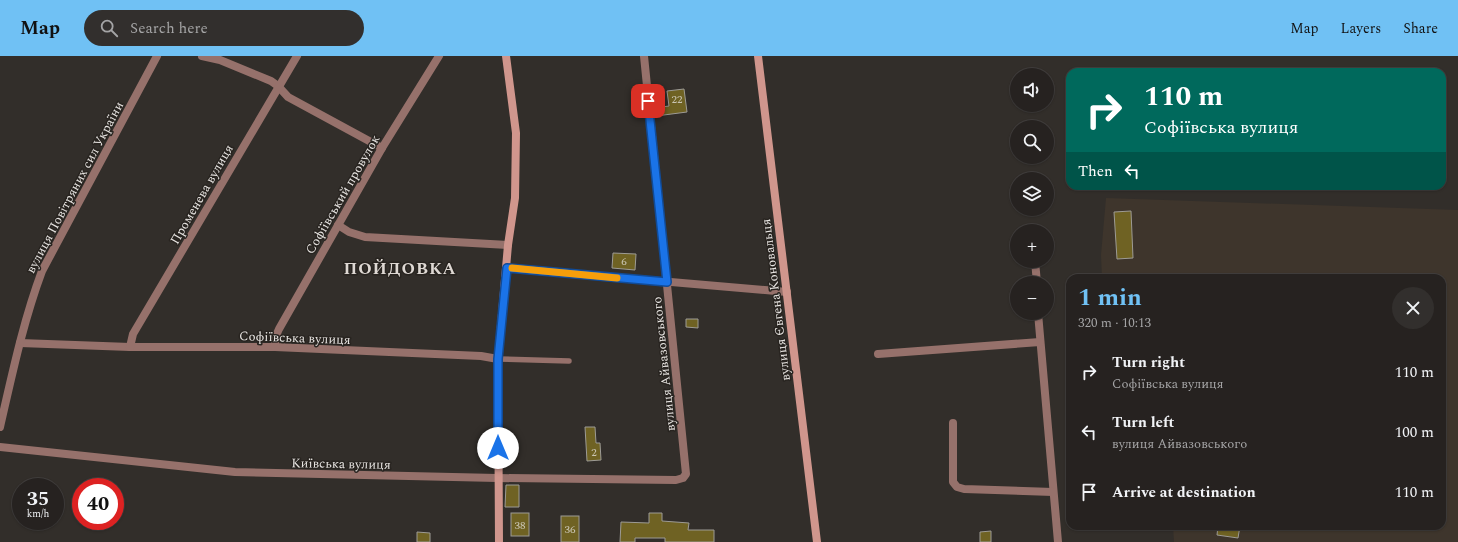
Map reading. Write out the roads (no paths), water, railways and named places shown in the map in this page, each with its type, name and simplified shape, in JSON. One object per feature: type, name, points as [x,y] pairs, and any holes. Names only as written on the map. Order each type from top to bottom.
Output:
[{"type":"street","name":"вулиця Повітряних сил України","points":[[0,427],[20,343],[32,299],[42,271],[157,56]]},
{"type":"street","points":[[202,56],[220,60],[271,81],[288,97],[382,148]]},
{"type":"street","name":"Променева вулиця","points":[[130,347],[133,334],[297,56]]},
{"type":"street","name":"Софіївський провулок","points":[[274,348],[279,329],[382,148],[439,56]]},
{"type":"street","points":[[498,542],[498,359],[508,245],[515,198],[516,133],[506,56]]},
{"type":"street","name":"вулиця Айвазовського","points":[[644,56],[686,474],[683,478]]},
{"type":"street","name":"вулиця Євгена Коновальця","points":[[758,56],[817,542]]},
{"type":"street","points":[[338,225],[349,232],[365,237],[508,245]]},
{"type":"street","points":[[507,268],[787,292]]},
{"type":"street","points":[[1038,320],[1058,542]]},
{"type":"street","points":[[878,354],[1040,342]]},
{"type":"street","name":"Софіївська вулиця","points":[[20,343],[130,347],[274,348],[481,356],[498,359]]},
{"type":"street","points":[[953,423],[953,482],[957,487],[964,489],[1053,492]]},
{"type":"street","name":"Київська вулиця","points":[[0,447],[235,472],[497,478],[676,480],[683,478]]},
{"type":"lane","name":"Софіївська вулиця","points":[[498,359],[569,361]]},
{"type":"district","name":"ПОЙДОВКА","points":[[400,268]]}]
